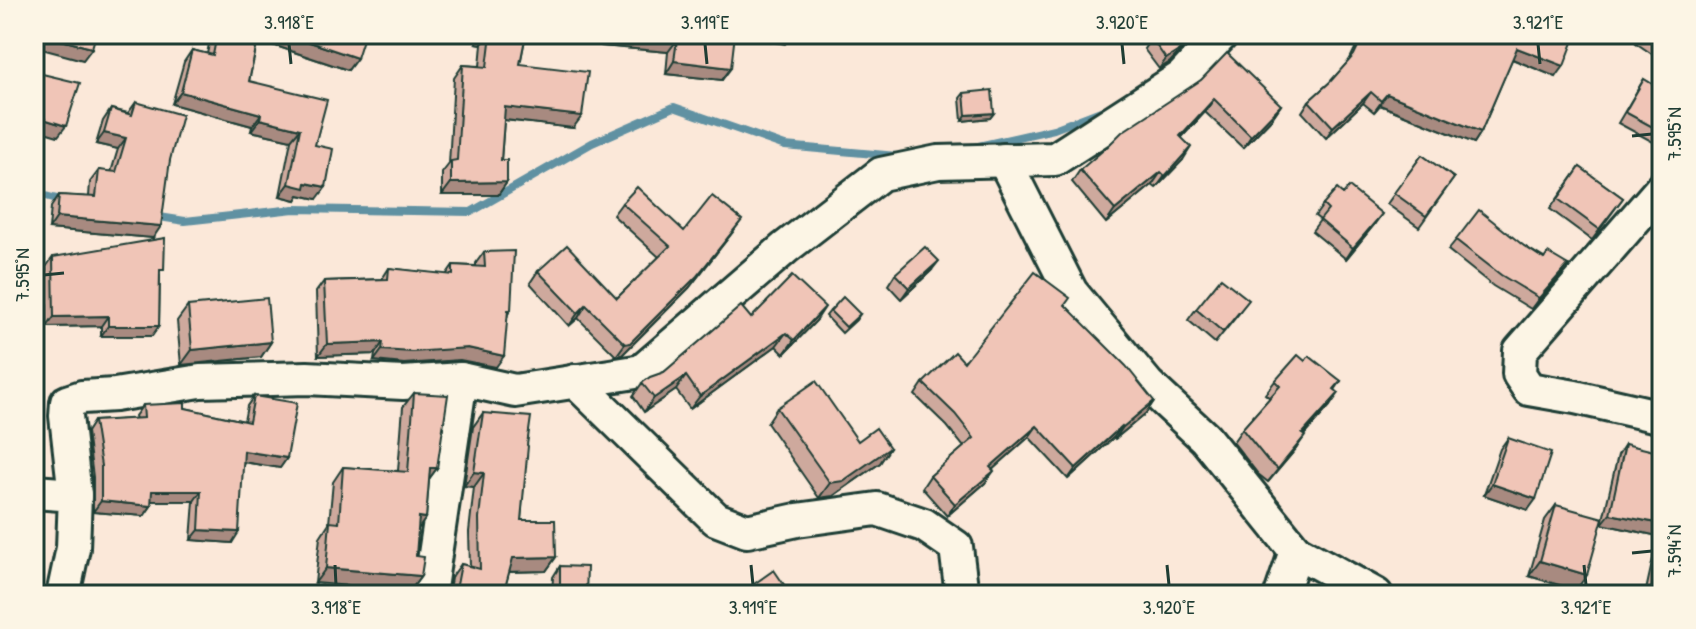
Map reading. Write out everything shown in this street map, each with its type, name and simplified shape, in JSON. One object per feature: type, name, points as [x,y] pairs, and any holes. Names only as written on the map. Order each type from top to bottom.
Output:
[{"type":"street","points":[[63,595],[73,548],[75,495],[67,402],[82,397],[115,395],[200,381],[307,378],[403,383],[461,379],[515,391],[642,371],[785,248],[881,174],[938,162],[1055,159],[1182,77],[1222,34]]},
{"type":"street","points":[[1004,160],[1071,292],[1148,385],[1205,438],[1296,551],[1376,595]]},
{"type":"street","points":[[1662,188],[1520,351],[1519,374],[1529,389],[1662,417]]},
{"type":"street","points":[[429,595],[461,379]]},
{"type":"street","points":[[575,381],[716,519],[747,531],[797,520],[877,509],[924,525],[956,547],[962,595]]},
{"type":"street","points":[[34,492],[75,495]]},
{"type":"street","points":[[1281,595],[1296,551]]},
{"type":"building","points":[[38,34],[96,34],[92,48]]},
{"type":"building","points":[[217,34],[259,34],[249,81],[327,100],[315,145],[333,149],[326,187],[306,183],[305,188],[289,184],[300,129],[260,119],[261,114],[181,92],[192,50],[213,55]]},
{"type":"building","points":[[286,34],[357,34],[364,36],[357,58]]},
{"type":"building","points":[[491,34],[526,34],[520,64],[588,72],[582,116],[505,107],[501,160],[507,160],[507,182],[451,183],[451,161],[457,160],[463,65],[487,67]]},
{"type":"building","points":[[610,34],[735,34],[731,68],[674,61],[677,40]]},
{"type":"building","points":[[1157,34],[1194,34],[1166,59],[1151,38]]},
{"type":"building","points":[[1364,34],[1567,34],[1575,37],[1564,66],[1517,48],[1481,132],[1387,94],[1381,101],[1371,92],[1333,127],[1309,101],[1354,55]]},
{"type":"building","points":[[1648,34],[1662,34],[1662,43]]},
{"type":"building","points":[[1227,53],[1281,105],[1251,136],[1214,99],[1180,136],[1191,147],[1165,176],[1161,172],[1115,210],[1080,170],[1122,132],[1201,80]]},
{"type":"building","points":[[34,72],[80,83],[66,126],[34,116]]},
{"type":"building","points":[[1644,79],[1662,90],[1662,132],[1625,112]]},
{"type":"building","points":[[992,90],[994,113],[966,115],[964,93]]},
{"type":"building","points":[[136,102],[182,115],[170,160],[161,226],[57,217],[59,195],[96,197],[99,170],[116,172],[126,138],[104,133],[111,109],[132,115]]},
{"type":"building","points":[[1422,155],[1454,178],[1426,216],[1394,193]]},
{"type":"building","points":[[1580,167],[1623,198],[1599,229],[1558,199]]},
{"type":"building","points":[[637,187],[684,231],[712,196],[742,220],[697,276],[630,343],[625,344],[586,305],[578,313],[538,271],[567,245],[617,298],[670,246],[622,203]]},
{"type":"building","points":[[1349,187],[1382,214],[1353,248],[1320,220],[1328,210],[1323,205],[1337,189],[1343,194]]},
{"type":"building","points":[[1479,210],[1544,259],[1548,253],[1568,265],[1539,298],[1501,275],[1456,240]]},
{"type":"building","points":[[165,238],[164,270],[160,270],[159,326],[108,326],[108,316],[54,317],[53,257]]},
{"type":"building","points":[[925,247],[939,261],[909,288],[895,274]]},
{"type":"building","points":[[514,251],[511,310],[508,310],[504,356],[468,348],[412,352],[382,350],[383,342],[327,344],[324,281],[388,279],[389,268],[453,275],[453,265],[485,267],[484,252]]},
{"type":"building","points":[[1035,272],[1070,298],[1065,305],[1126,366],[1154,401],[1076,468],[1037,426],[990,467],[994,471],[955,504],[930,476],[974,438],[923,383],[955,352],[964,362]]},
{"type":"building","points":[[792,276],[825,307],[794,340],[786,333],[700,396],[686,376],[654,398],[642,383],[664,372],[741,306],[751,318]]},
{"type":"building","points":[[1221,278],[1249,300],[1223,332],[1196,309]]},
{"type":"building","points":[[843,297],[860,314],[846,327],[830,311]]},
{"type":"building","points":[[267,298],[271,342],[192,350],[188,306]]},
{"type":"building","points":[[1298,355],[1305,361],[1309,356],[1341,381],[1334,389],[1339,393],[1302,434],[1305,436],[1278,469],[1242,429],[1280,386],[1275,381]]},
{"type":"building","points":[[816,381],[858,441],[876,428],[890,448],[843,481],[830,483],[777,408]]},
{"type":"building","points":[[414,393],[448,395],[437,468],[430,468],[426,518],[419,517],[416,556],[424,557],[421,576],[326,568],[330,522],[339,523],[343,467],[408,472]]},
{"type":"building","points":[[254,396],[297,403],[287,458],[244,451],[239,532],[199,530],[201,491],[152,491],[151,506],[101,501],[101,466],[94,421],[144,418],[143,405],[185,403],[185,408],[249,422]]},
{"type":"building","points":[[483,413],[531,417],[521,520],[555,520],[556,557],[513,558],[503,595],[451,595],[457,585],[461,564],[480,569],[479,518],[484,473],[474,472]]},
{"type":"building","points":[[34,426],[39,426],[34,464]]},
{"type":"building","points":[[1508,438],[1551,453],[1536,499],[1492,484]]},
{"type":"building","points":[[1625,444],[1662,453],[1659,474],[1662,475],[1662,524],[1610,514]]},
{"type":"building","points":[[1556,505],[1603,518],[1587,575],[1540,561]]},
{"type":"building","points":[[1662,541],[1662,593],[1651,590]]},
{"type":"building","points":[[560,566],[587,567],[586,595],[560,595]]},
{"type":"building","points":[[774,570],[791,595],[742,595],[741,593]]},
{"type":"waterway","points":[[153,216],[185,221],[294,209],[471,212],[592,143],[674,107],[785,146],[897,156]]},
{"type":"waterway","points":[[974,147],[1054,129],[1106,109]]},
{"type":"waterway","points":[[34,193],[65,201]]}]
